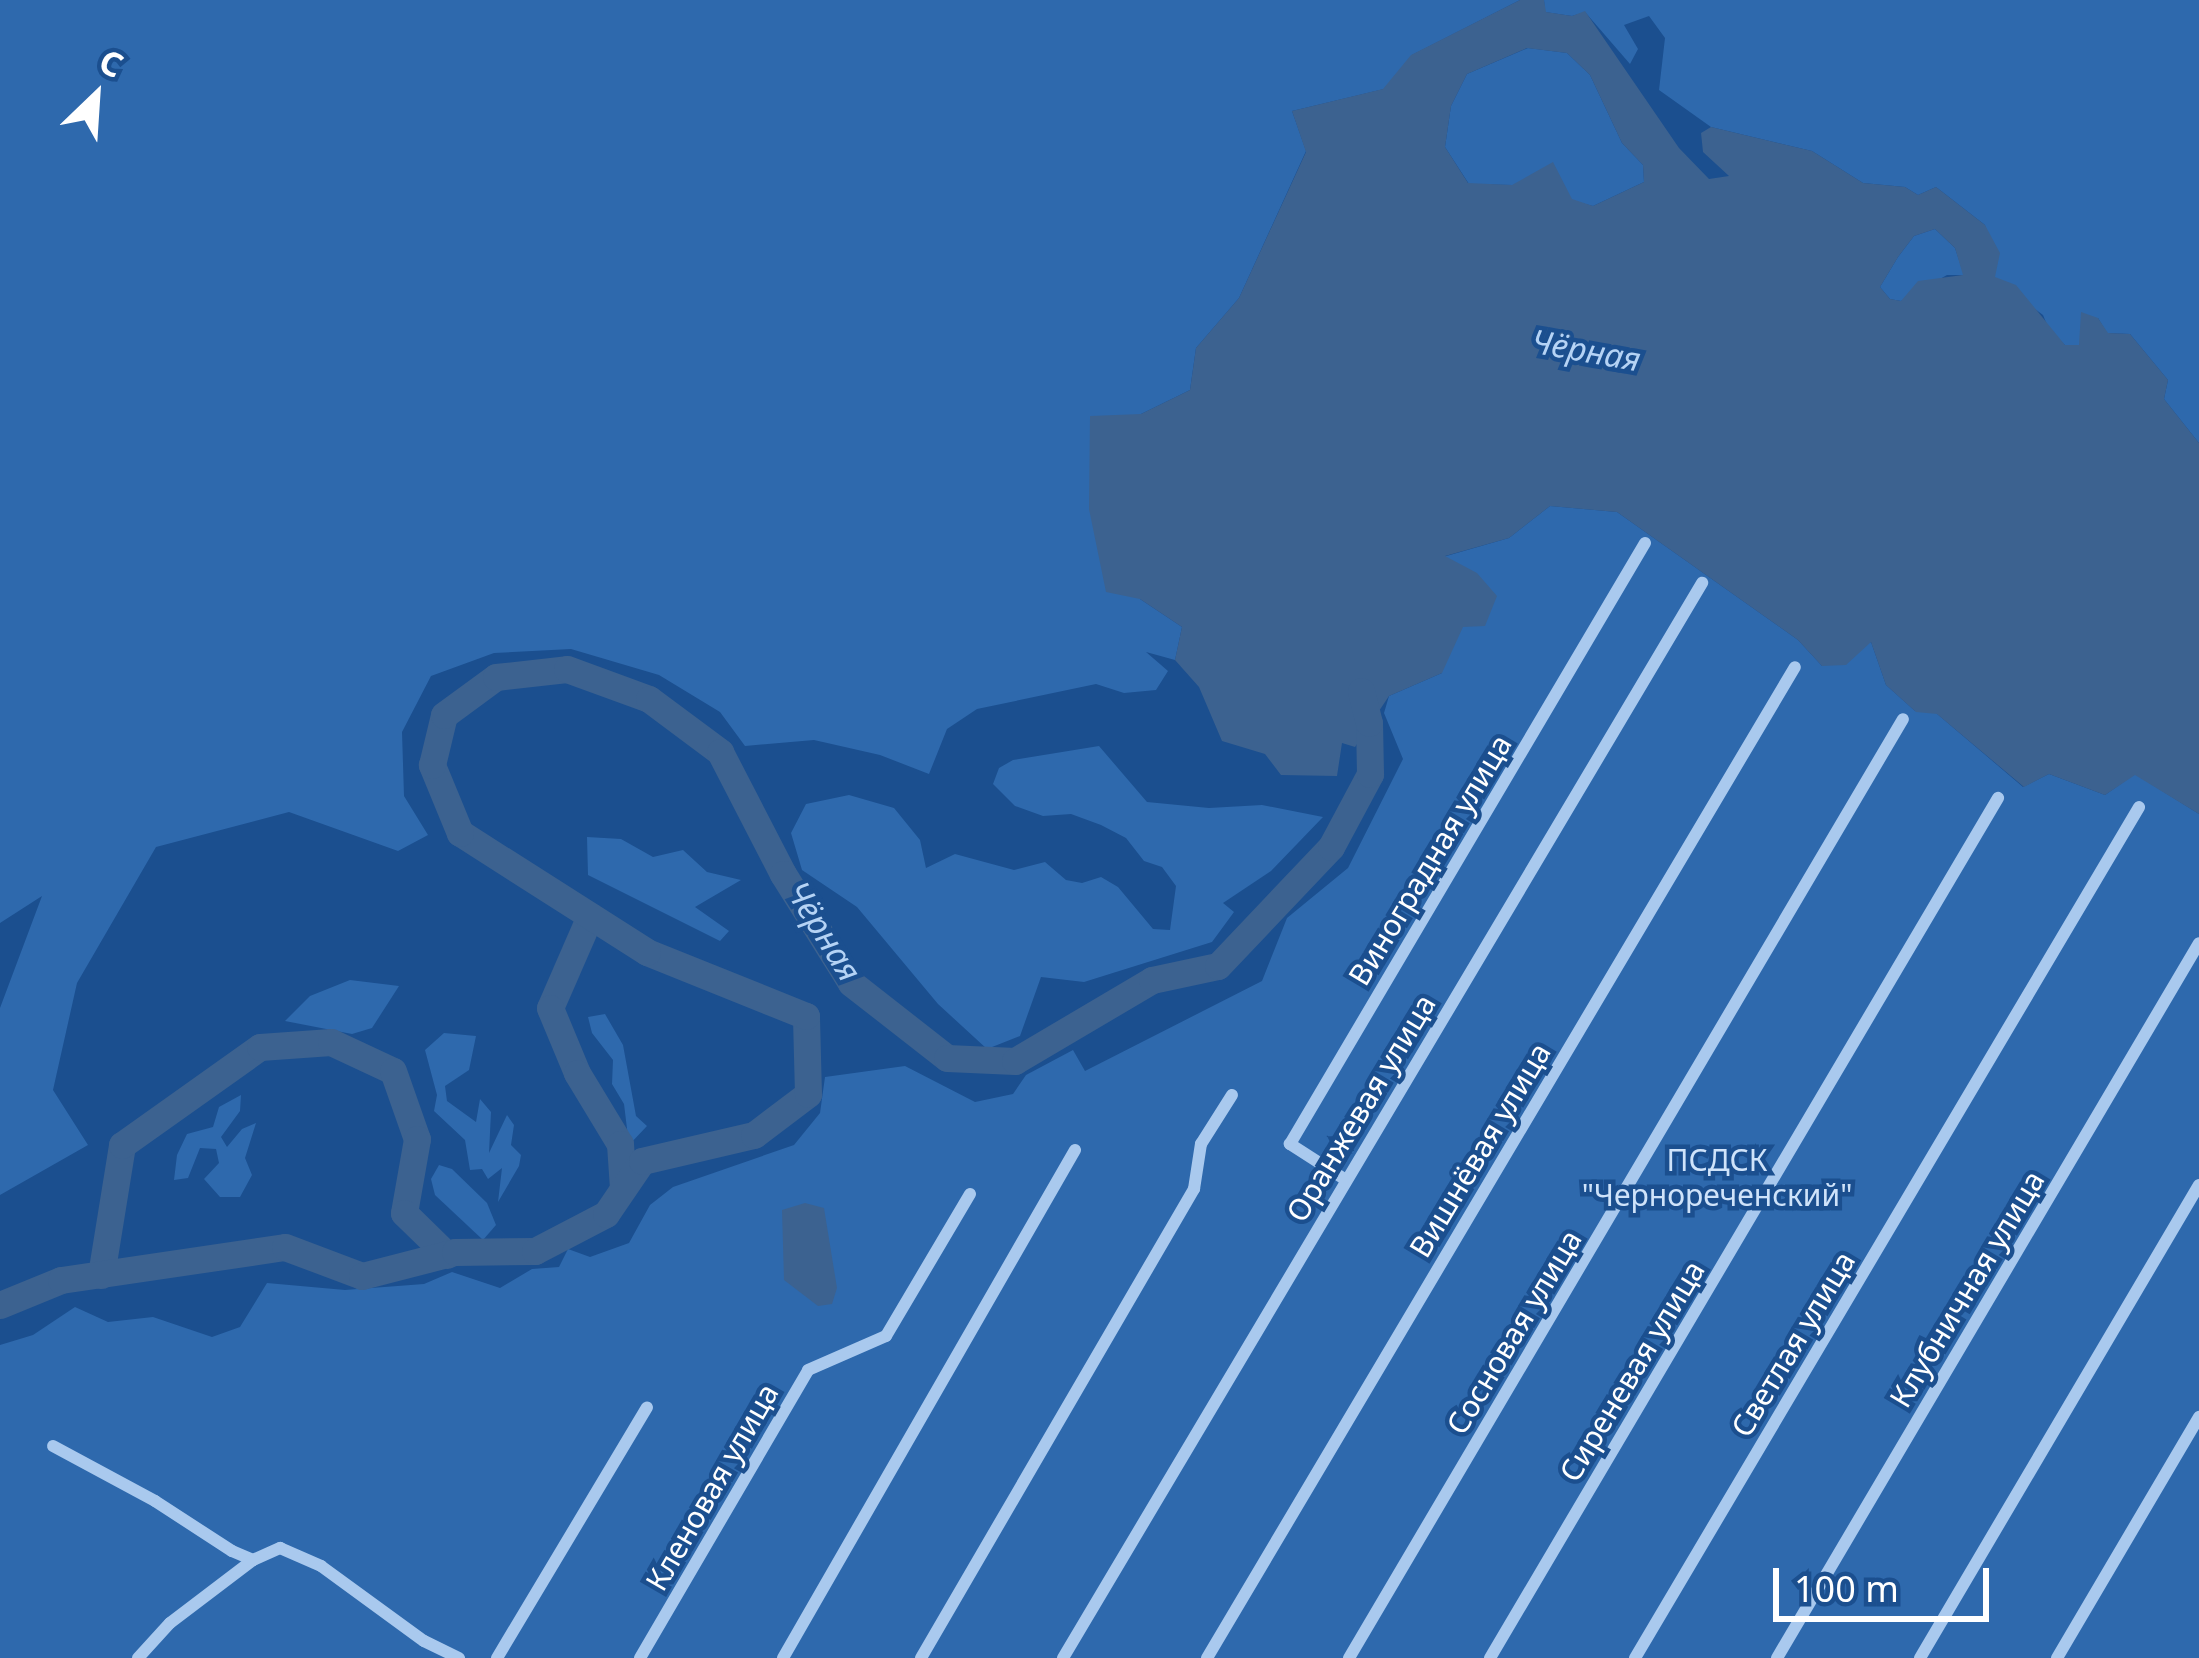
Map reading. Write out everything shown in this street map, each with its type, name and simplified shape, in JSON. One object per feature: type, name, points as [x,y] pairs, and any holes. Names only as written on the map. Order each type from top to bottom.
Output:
[{"type":"street","name":"Виноградная улица","points":[[1346,1180],[1290,1144],[1645,543]]},
{"type":"street","name":"Оранжевая улица","points":[[1063,1658],[1702,583]]},
{"type":"street","name":"Вишнёвая улица","points":[[1207,1658],[1795,667]]},
{"type":"street","name":"Сосновая улица","points":[[1349,1658],[1903,719]]},
{"type":"street","name":"Сиреневая улица","points":[[1490,1658],[1998,798]]},
{"type":"street","name":"Светлая улица","points":[[1635,1658],[2139,807]]},
{"type":"street","name":"Клубничная улица","points":[[1777,1658],[2199,944]]},
{"type":"street","points":[[921,1658],[1194,1189],[1201,1144],[1232,1095]]},
{"type":"street","points":[[783,1658],[1075,1150]]},
{"type":"street","points":[[1920,1658],[2199,1185]]},
{"type":"street","name":"Кленовая улица","points":[[640,1658],[808,1370],[886,1336],[970,1194]]},
{"type":"street","points":[[497,1658],[647,1407]]},
{"type":"street","points":[[2057,1658],[2199,1417]]},
{"type":"street","points":[[52,1446],[253,1560]]},
{"type":"street","points":[[138,1658],[170,1623],[253,1560],[280,1548],[321,1566],[424,1641],[459,1658]]},
{"type":"green space","points":[[0,0],[1520,0],[1412,55],[1384,89],[1292,111],[1306,151],[1239,298],[1196,348],[1190,390],[1141,414],[1140,599],[1182,627],[1175,660],[1146,652],[1168,671],[1156,690],[1124,693],[1096,684],[977,709],[947,729],[929,774],[880,755],[814,740],[745,746],[720,712],[659,675],[571,649],[494,653],[431,676],[402,732],[404,796],[428,835],[398,851],[289,812],[156,847],[77,983],[53,1090],[88,1145],[0,1195],[0,1008],[42,896],[0,923]]},
{"type":"green space","points":[[1544,0],[2199,0],[2199,443],[2164,399],[2168,380],[2130,334],[2107,333],[2098,318],[2079,345],[2065,345],[2050,332],[2043,315],[1994,278],[1985,225],[1936,187],[1918,195],[1905,187],[1863,183],[1812,151],[1711,127],[1659,90],[1665,38],[1649,16],[1624,25],[1638,49],[1630,64],[1585,12],[1572,16],[1545,12]]},
{"type":"green space","points":[[1528,48],[1567,53],[1590,75],[1622,143],[1643,165],[1644,182],[1593,206],[1512,185],[1469,184],[1445,147],[1451,106],[1467,74]]},
{"type":"green space","points":[[1935,229],[1955,248],[1964,275],[1947,275],[1901,301],[1890,299],[1880,287],[1898,257],[1914,236]]},
{"type":"green space","name":"ПСДСК \"Чернореченский\"","points":[[1550,506],[1617,512],[1798,640],[1822,666],[1871,642],[1886,685],[1915,711],[1936,713],[2023,787],[2049,774],[2105,795],[2135,774],[2199,814],[2199,1658],[0,1658],[0,1345],[33,1335],[75,1307],[108,1322],[153,1317],[212,1337],[240,1327],[267,1283],[345,1290],[424,1284],[452,1272],[500,1288],[532,1269],[559,1267],[568,1249],[590,1257],[629,1243],[650,1205],[673,1187],[794,1145],[820,1113],[825,1077],[905,1066],[975,1102],[1013,1094],[1026,1075],[1073,1050],[1085,1071],[1262,981],[1287,918],[1348,868],[1403,759],[1384,713],[1389,696],[1442,673],[1443,557],[1509,538]]},
{"type":"green space","points":[[1099,746],[1147,802],[1209,808],[1262,805],[1323,817],[1271,871],[1223,903],[1234,912],[1212,942],[1084,982],[1041,977],[1020,1036],[987,1049],[938,1004],[857,907],[802,870],[791,833],[806,804],[849,795],[894,808],[920,840],[926,868],[955,854],[1014,870],[1045,862],[1066,880],[1082,883],[1101,877],[1118,887],[1153,929],[1170,930],[1176,886],[1162,867],[1144,861],[1126,838],[1101,825],[1071,814],[1043,816],[1015,806],[993,784],[999,768],[1013,760]]},
{"type":"green space","points":[[587,837],[621,839],[653,857],[683,850],[707,872],[741,880],[695,907],[729,931],[720,941],[588,875]]},
{"type":"green space","points":[[350,980],[399,986],[372,1028],[352,1034],[285,1021],[310,996]]},
{"type":"green space","points":[[605,1014],[623,1045],[636,1116],[647,1126],[629,1145],[624,1104],[612,1084],[613,1060],[592,1033],[588,1017]]},
{"type":"green space","points":[[444,1033],[476,1036],[469,1070],[445,1086],[447,1101],[476,1122],[480,1099],[491,1112],[489,1153],[507,1115],[514,1125],[511,1145],[521,1155],[519,1166],[498,1202],[502,1168],[488,1179],[482,1169],[470,1170],[465,1140],[434,1111],[437,1095],[425,1050]]},
{"type":"green space","points":[[241,1095],[240,1111],[221,1137],[227,1147],[242,1129],[256,1123],[245,1158],[252,1175],[240,1197],[220,1197],[204,1179],[219,1163],[216,1149],[200,1148],[188,1178],[174,1180],[177,1155],[187,1134],[213,1127],[219,1107]]},
{"type":"green space","points":[[439,1165],[452,1169],[487,1203],[496,1225],[483,1240],[435,1195],[431,1179]]},
{"type":"water","points":[[1520,0],[1544,0],[1546,12],[1572,16],[1585,11],[1679,148],[1709,179],[1729,176],[1703,152],[1701,133],[1711,127],[1812,151],[1863,183],[1905,187],[1918,195],[1936,187],[1985,225],[2000,253],[1995,277],[2016,285],[2065,345],[2079,345],[2081,312],[2098,318],[2108,333],[2130,334],[2168,380],[2164,399],[2199,443],[2199,814],[2135,775],[2105,795],[2049,774],[2024,787],[1937,714],[1916,712],[1886,685],[1871,642],[1846,665],[1822,666],[1798,640],[1617,512],[1550,506],[1509,538],[1445,556],[1477,573],[1497,596],[1485,626],[1463,627],[1442,673],[1389,696],[1355,747],[1342,743],[1337,776],[1281,775],[1265,754],[1222,741],[1199,687],[1175,660],[1182,627],[1140,599],[1106,592],[1089,509],[1090,416],[1141,414],[1190,390],[1196,348],[1239,298],[1306,152],[1292,111],[1383,89],[1411,55]],"holes":[[[1527,48],[1567,53],[1590,75],[1622,143],[1643,165],[1644,182],[1593,206],[1572,199],[1553,162],[1512,185],[1468,183],[1445,147],[1451,106],[1467,74]],[[1935,229],[1955,248],[1963,275],[1918,281],[1901,301],[1890,299],[1880,287],[1898,257],[1914,236]]]},
{"type":"water","points":[[805,1203],[824,1208],[837,1288],[832,1304],[818,1306],[784,1280],[782,1210]]},
{"type":"waterway","name":"Чёрная","points":[[0,1305],[61,1280],[285,1247],[362,1276],[455,1252],[535,1251],[606,1214],[642,1161],[754,1135],[808,1094],[806,1016],[647,952],[460,833],[432,765],[444,715],[496,677],[567,669],[649,699],[720,752],[783,874],[851,983],[947,1058],[1015,1061],[1152,980],[1218,966],[1331,847],[1370,774],[1369,723],[1361,691]]},
{"type":"waterway","points":[[590,916],[550,1008],[577,1073],[620,1144],[623,1188]]},
{"type":"waterway","points":[[101,1275],[122,1145],[260,1047],[331,1042],[393,1071],[417,1139],[404,1213],[447,1255]]}]
